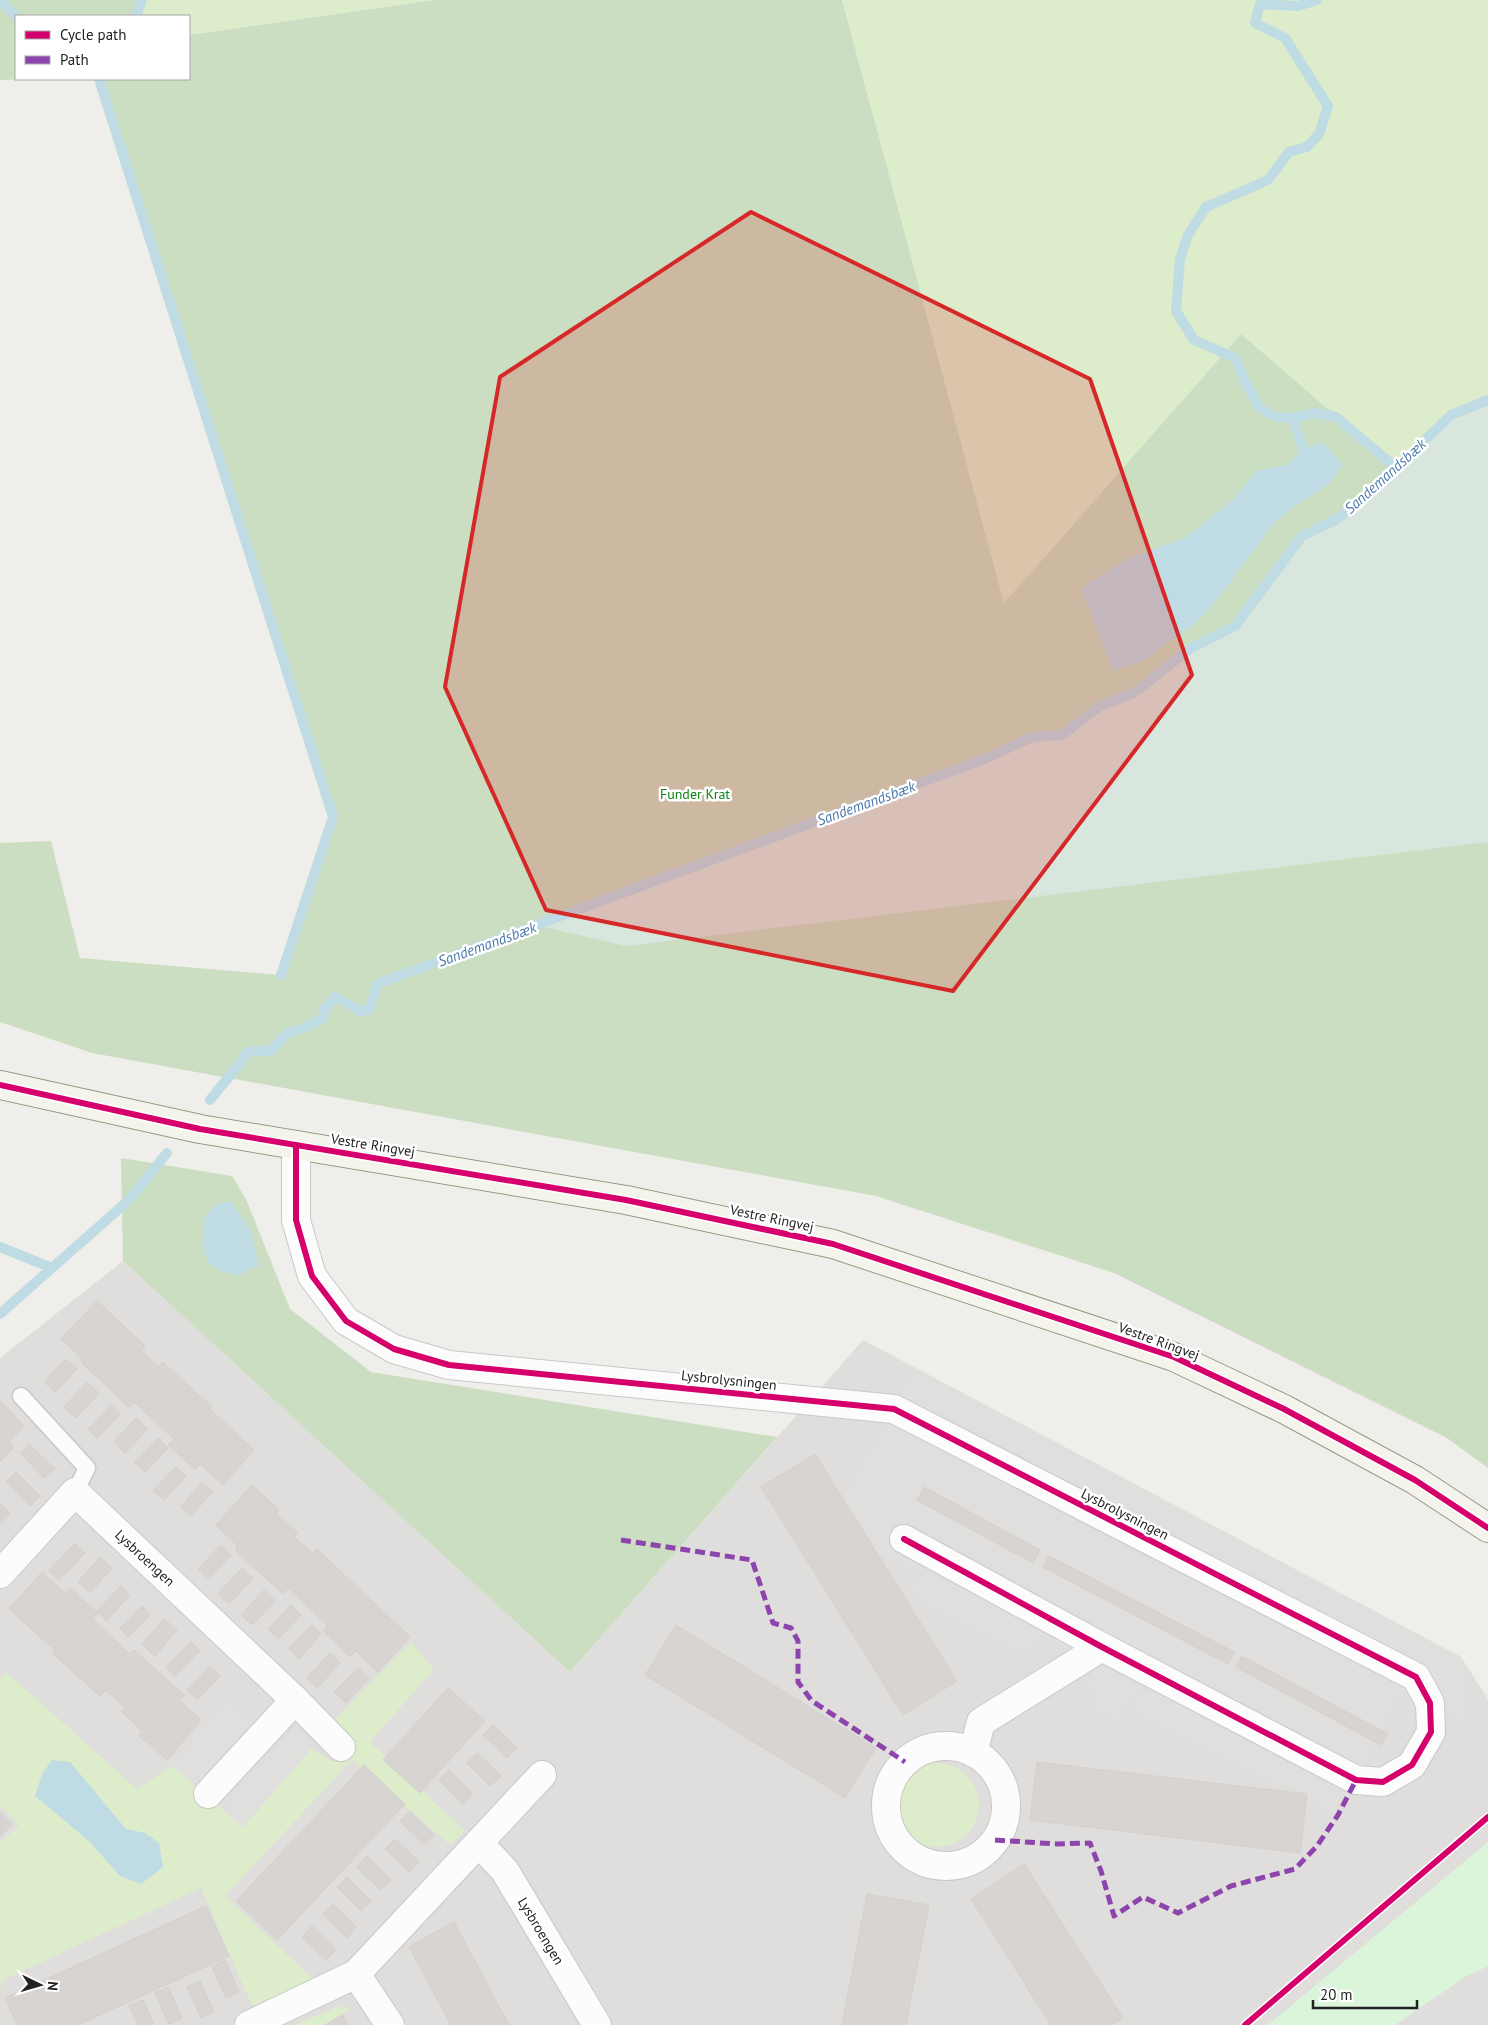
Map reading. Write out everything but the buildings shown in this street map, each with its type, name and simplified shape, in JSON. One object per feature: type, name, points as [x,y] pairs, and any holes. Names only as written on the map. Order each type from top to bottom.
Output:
[{"type":"main road","name":"Vestre Ringvej","points":[[0,1084],[200,1129],[626,1200],[833,1244],[1174,1357],[1284,1409],[1415,1480],[1488,1528]]},
{"type":"street","name":"Lysbrolysningen","points":[[296,1145],[296,1220],[312,1276],[346,1321],[394,1349],[449,1365],[894,1409],[1416,1677],[1430,1703],[1431,1732],[1412,1765],[1383,1782],[1356,1780],[1102,1647],[904,1539]]},
{"type":"street","points":[[0,1574],[75,1492]]},
{"type":"street","name":"Lysbroengen","points":[[75,1492],[295,1700],[341,1747]]},
{"type":"street","points":[[973,1753],[981,1722],[1102,1647]]},
{"type":"street","points":[[208,1794],[295,1700]]},
{"type":"street","points":[[941,1746],[958,1747],[973,1753],[988,1763],[998,1776],[1004,1792],[1006,1809],[1002,1826],[994,1841],[982,1854],[967,1862],[951,1866],[934,1865],[918,1859],[904,1849],[893,1836],[887,1820],[886,1803],[889,1786],[897,1770],[909,1758],[924,1750],[941,1746]]},
{"type":"street","points":[[249,2025],[356,1974],[542,1776]]},
{"type":"street","name":"Lysbroengen","points":[[478,1843],[505,1871],[597,2025]]},
{"type":"street","points":[[356,1974],[390,2025]]},
{"type":"lane","points":[[21,1396],[87,1468],[75,1492]]},
{"type":"highlighted area","points":[[751,212],[1090,379],[1192,675],[953,991],[546,910],[445,687],[500,377]]},
{"type":"shaded area","points":[[1488,400],[1488,842],[626,946],[535,925],[987,758],[1032,737],[1062,735],[1100,706],[1134,693],[1191,648],[1235,626],[1302,536],[1335,520],[1360,502],[1451,415]]},
{"type":"shaded area","points":[[123,1261],[570,1672],[863,1340],[1461,1657],[1488,1699],[1488,2025],[0,2025],[0,1358]]},
{"type":"shaded area","points":[[917,1369],[1461,1657],[1462,1687],[1470,1721],[1397,1696],[1338,1815],[1134,1710],[1145,1690],[1137,1685],[1115,1720],[1092,1707],[1101,1693],[1082,1684],[1093,1666],[1059,1644],[1035,1635],[1023,1654],[912,1594],[919,1570],[878,1555],[845,1502]]},
{"type":"shaded area","points":[[226,1704],[248,1724],[195,1785],[172,1766]]},
{"type":"shaded area","points":[[293,1731],[312,1748],[243,1827],[223,1810]]},
{"type":"green space","points":[[0,0],[142,0],[136,15],[15,15],[15,80],[0,80]]},
{"type":"green space","points":[[142,0],[435,0],[190,35],[190,15],[136,15]]},
{"type":"green space","name":"Funder Krat","points":[[435,0],[842,0],[1004,603],[1241,334],[1395,467],[1451,415],[1488,400],[1488,1468],[1447,1438],[1114,1273],[876,1196],[92,1053],[0,1022],[0,843],[51,841],[80,958],[280,975],[333,817],[99,80],[190,80],[190,35]]},
{"type":"green space","points":[[842,0],[1488,0],[1488,400],[1450,415],[1395,467],[1241,334],[1004,603]]},
{"type":"green space","points":[[121,1158],[232,1176],[246,1199],[290,1309],[371,1372],[777,1437],[570,1672],[123,1261]]},
{"type":"green space","points":[[411,1642],[434,1669],[370,1742],[465,1831],[450,1845],[352,1760],[225,1896],[315,1981],[252,2006],[201,1888],[3,1980],[0,1990],[0,1843],[19,1825],[0,1805],[0,1679],[6,1672],[137,1789],[172,1766],[243,1827],[312,1748],[332,1762],[353,1740],[335,1719]]},
{"type":"green space","points":[[937,1763],[953,1766],[967,1775],[976,1789],[979,1805],[976,1821],[967,1835],[953,1844],[937,1847],[921,1844],[907,1835],[898,1821],[895,1805],[898,1789],[907,1775],[921,1766]]},
{"type":"green space","points":[[1488,1842],[1488,1966],[1465,1977],[1395,2025],[1268,2025]]},
{"type":"green space","points":[[337,2007],[352,2008],[325,2025],[295,2025]]},
{"type":"water","points":[[1323,442],[1343,465],[1329,484],[1277,519],[1216,601],[1197,622],[1142,661],[1113,671],[1081,588],[1129,558],[1185,538],[1232,500],[1258,470],[1286,465],[1303,449]]},
{"type":"water","points":[[231,1201],[251,1231],[259,1265],[239,1276],[220,1271],[209,1263],[202,1245],[205,1217],[216,1204]]},
{"type":"water","points":[[52,1760],[70,1762],[126,1829],[145,1833],[159,1843],[163,1867],[141,1884],[120,1876],[89,1841],[35,1796],[42,1774]]},
{"type":"waterway","points":[[0,0],[15,15]]},
{"type":"waterway","points":[[136,15],[142,0]]},
{"type":"waterway","points":[[1317,0],[1298,6],[1260,4],[1255,23],[1285,38],[1328,106],[1319,134],[1307,147],[1289,152],[1268,180],[1206,207],[1188,235],[1180,259],[1176,311],[1194,340],[1235,358],[1246,384],[1260,408],[1276,417],[1293,418],[1316,413],[1336,417],[1395,467]]},
{"type":"waterway","points":[[99,80],[333,817],[281,975]]},
{"type":"waterway","name":"Sandemandsbæk","points":[[210,1100],[247,1052],[272,1050],[287,1033],[304,1028],[323,1018],[324,1010],[335,997],[362,1012],[370,1008],[377,984],[987,758],[1032,737],[1062,735],[1100,706],[1134,693],[1191,648],[1235,626],[1302,536],[1335,520],[1360,502],[1451,415],[1488,400]]},
{"type":"waterway","points":[[1293,418],[1303,449]]},
{"type":"waterway","points":[[0,1314],[130,1199],[167,1153]]},
{"type":"waterway","points":[[0,1247],[52,1268]]},
{"type":"marked path","points":[[621,1540],[752,1560],[773,1623],[791,1628],[798,1641],[798,1682],[812,1701],[905,1762]]},
{"type":"marked path","points":[[995,1840],[1057,1844],[1090,1843],[1101,1871],[1114,1916],[1143,1897],[1178,1913],[1231,1886],[1295,1869],[1317,1846],[1338,1815],[1356,1780]]},
{"type":"cycle path","points":[[0,1085],[200,1129],[626,1200],[833,1244],[1174,1357],[1284,1409],[1415,1480],[1488,1528]]},
{"type":"cycle path","points":[[296,1145],[296,1220],[312,1276],[346,1321],[394,1349],[449,1365],[894,1409],[1416,1677],[1430,1703],[1431,1732],[1412,1765],[1383,1782],[1356,1780],[1102,1647],[904,1539]]},
{"type":"cycle path","points":[[1245,2025],[1488,1817]]}]
